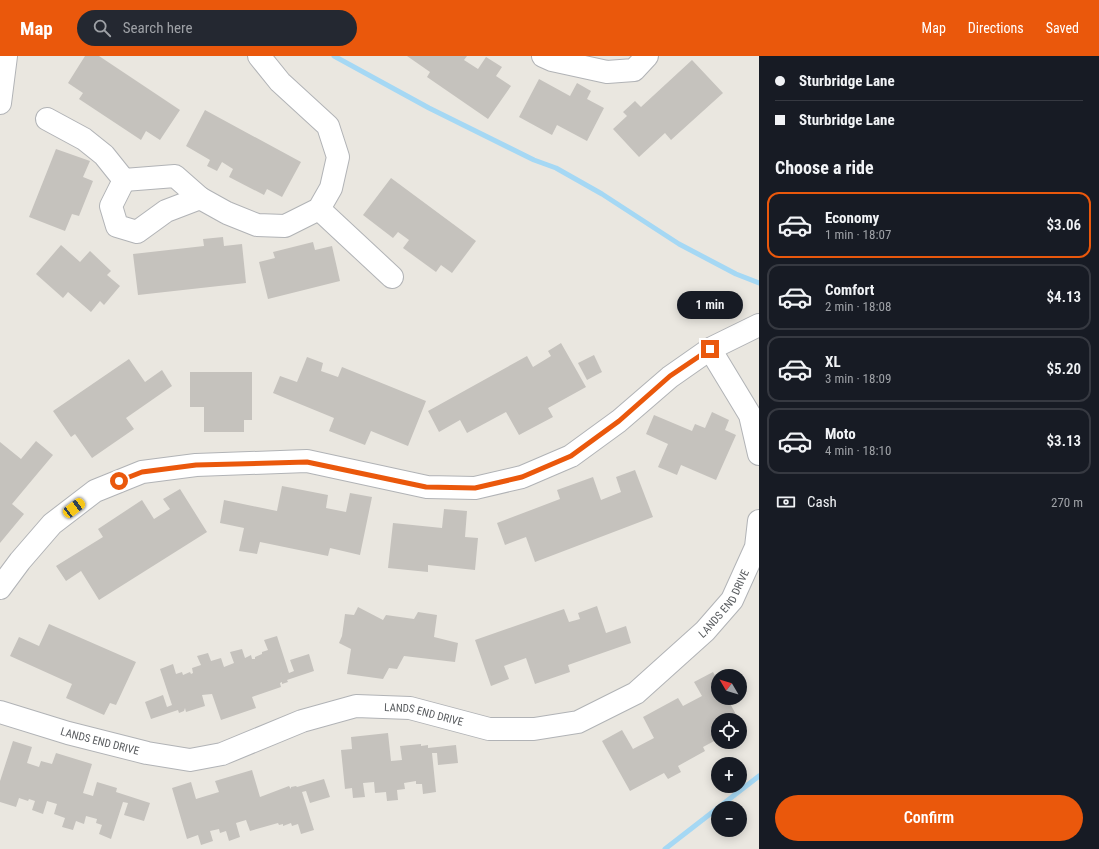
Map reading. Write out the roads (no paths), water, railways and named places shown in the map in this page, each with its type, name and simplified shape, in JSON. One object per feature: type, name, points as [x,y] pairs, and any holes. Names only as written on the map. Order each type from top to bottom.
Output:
[{"type":"street","points":[[0,103],[6,56]]},
{"type":"street","points":[[124,180],[176,176],[200,198],[227,213],[257,225],[285,226],[319,209],[331,188],[338,157],[328,126],[280,82],[259,56]]},
{"type":"street","points":[[543,56],[552,60],[607,72],[634,70],[647,56]]},
{"type":"street","points":[[47,119],[84,139],[104,155],[124,180]]},
{"type":"street","points":[[124,180],[111,206],[117,226],[137,232],[166,211],[200,198]]},
{"type":"street","points":[[319,209],[392,277]]},
{"type":"street","points":[[0,588],[20,561],[52,524],[96,491],[142,472],[196,465],[307,462],[426,487],[475,488],[522,477],[571,456],[619,421],[670,376],[710,349],[759,325]]},
{"type":"street","points":[[710,349],[750,415],[759,454]]},
{"type":"street","name":"LANDS END DRIVE","points":[[0,712],[68,733],[147,753],[190,760],[222,754],[302,721],[356,706],[410,708],[489,730],[534,730],[578,722],[636,693],[705,631],[732,600],[756,547],[759,521]]},
{"type":"waterway","points":[[334,56],[429,108],[534,160],[556,168],[602,194],[679,244],[736,274],[759,283]]},
{"type":"waterway","points":[[665,849],[759,776]]}]
